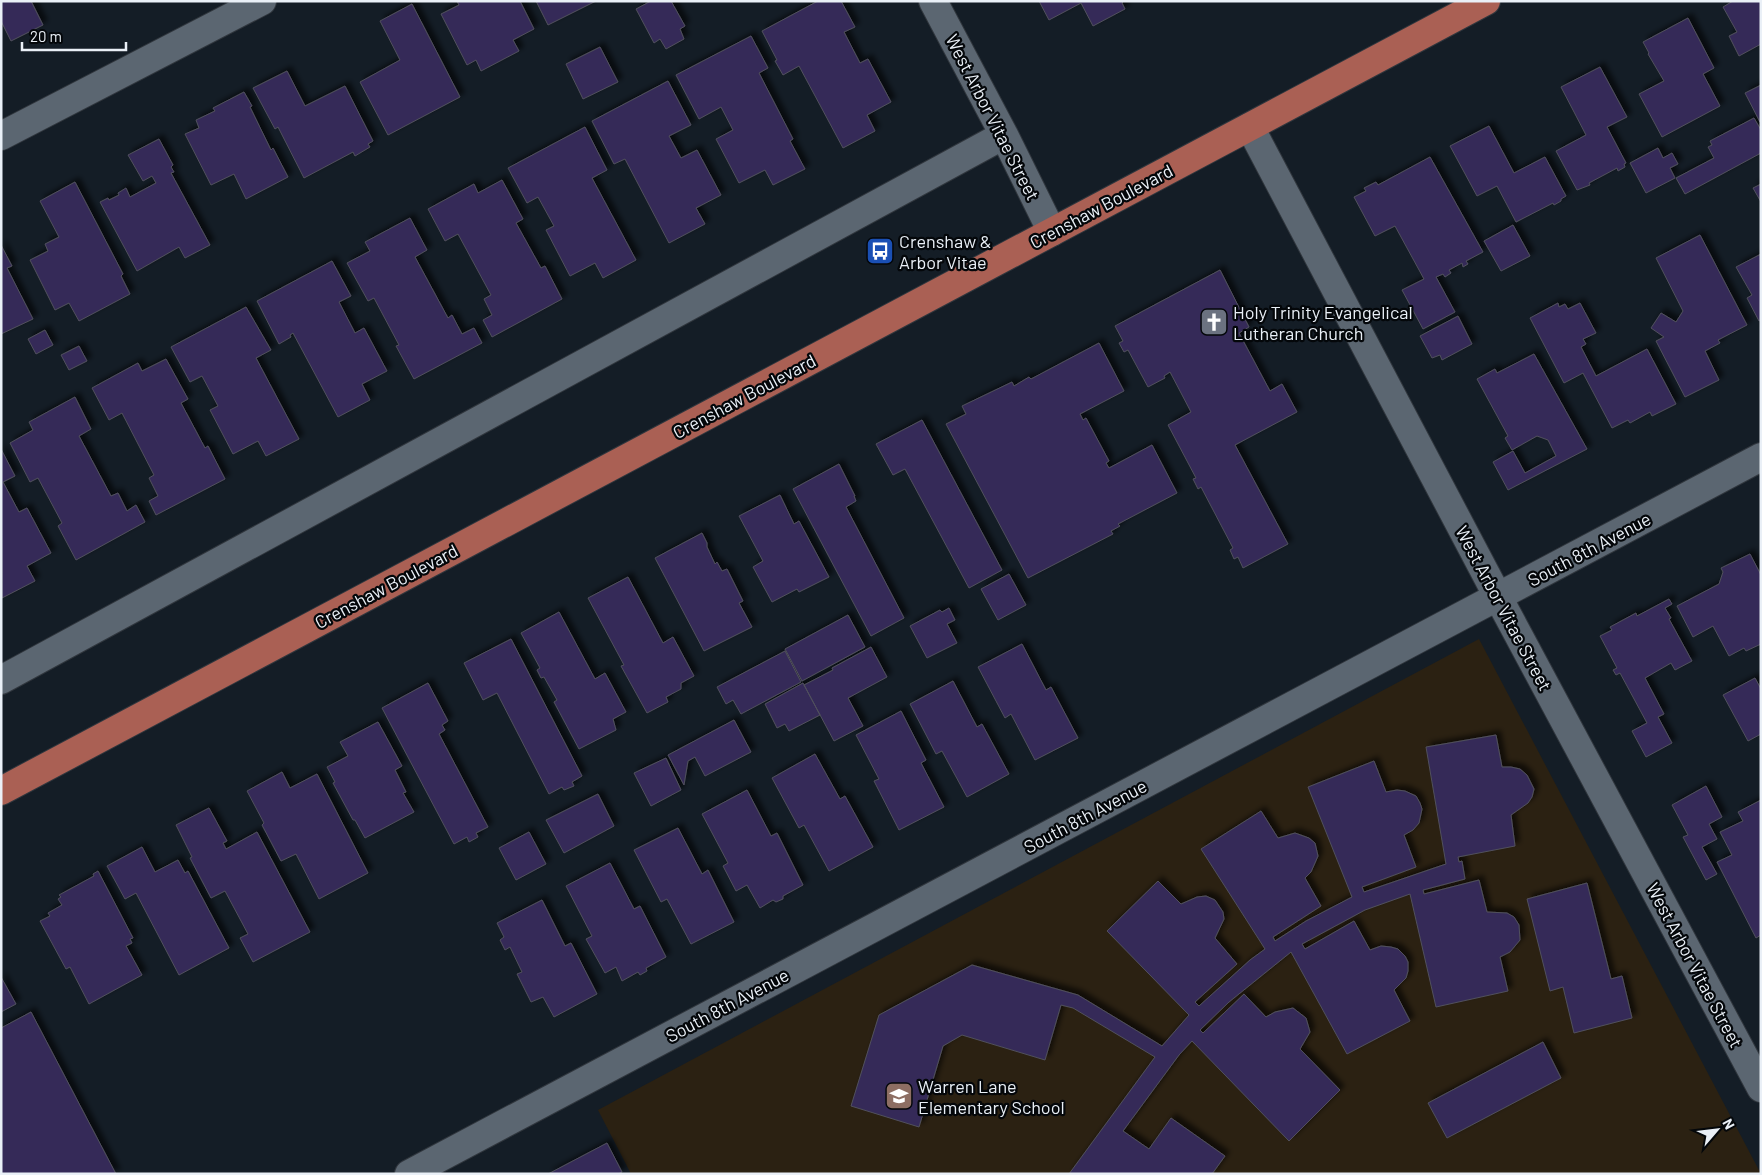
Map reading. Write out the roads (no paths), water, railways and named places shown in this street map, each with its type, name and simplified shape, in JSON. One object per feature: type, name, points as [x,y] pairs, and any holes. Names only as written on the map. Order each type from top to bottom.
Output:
[{"type":"main road","name":"Crenshaw Boulevard","points":[[1,791],[1486,1]]},
{"type":"street","points":[[1,136],[262,1]]},
{"type":"street","name":"West Arbor Vitae Street","points":[[933,1],[1004,135],[1052,232]]},
{"type":"street","name":"West Arbor Vitae Street","points":[[1250,127],[1498,597],[1752,1049],[1761,1088]]},
{"type":"street","points":[[1,680],[1004,135]]},
{"type":"street","name":"South 8th Avenue","points":[[409,1174],[1761,457]]},
{"type":"place","name":"Crenshaw & Arbor Vitae","points":[[880,251]]},
{"type":"place","name":"Holy Trinity Evangelical Lutheran Church","points":[[1214,322]]},
{"type":"place","name":"Warren Lane Elementary School","points":[[899,1096]]}]
